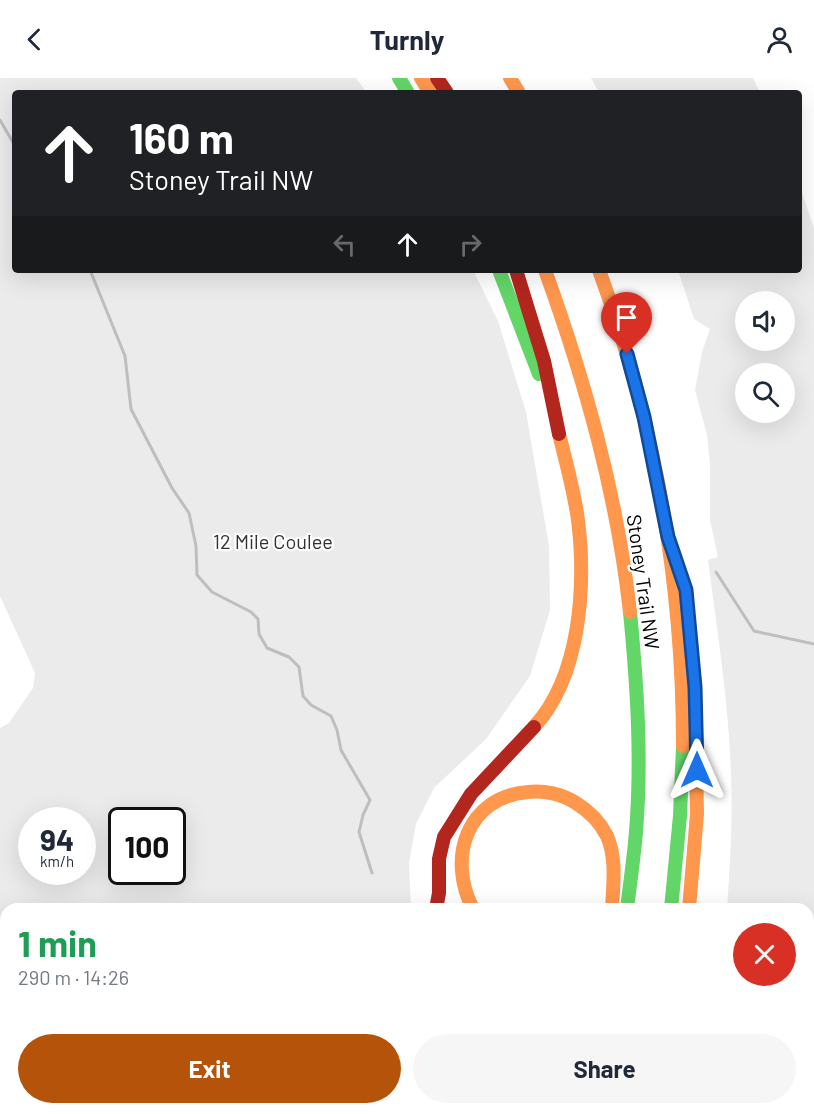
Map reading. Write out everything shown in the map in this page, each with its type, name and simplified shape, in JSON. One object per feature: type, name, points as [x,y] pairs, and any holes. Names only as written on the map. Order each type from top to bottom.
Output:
[{"type":"main road","points":[[501,273],[553,410]]},
{"type":"main road","points":[[437,903],[439,860],[444,837],[471,794],[540,720],[565,674],[581,600],[578,520],[570,477],[553,410],[544,361],[517,273]]},
{"type":"main road","name":"Stoney Trail NW","points":[[546,273],[567,325],[607,476],[622,555],[635,687],[638,792],[628,903]]},
{"type":"main road","name":"Stoney Trail NW","points":[[600,273],[627,354],[644,417],[668,537],[681,665],[683,726],[678,840],[672,903]]},
{"type":"main road","points":[[668,537],[686,590],[695,687],[697,814],[690,903]]},
{"type":"main road","points":[[469,903],[464,895],[459,872],[464,841],[484,811],[500,799],[519,792],[561,795],[580,804],[591,813],[601,826],[612,853],[614,870],[612,903]]},
{"type":"main road","points":[[439,892],[445,903]]},
{"type":"green space","name":"12 Mile Coulee","points":[[0,78],[356,78],[365,90],[12,90],[12,273],[474,273],[498,321],[526,412],[549,546],[550,610],[530,676],[486,739],[434,788],[416,824],[409,863],[411,903],[0,903],[0,728],[9,723],[33,688],[35,673],[0,596]]},
{"type":"green space","points":[[591,78],[753,78],[759,90],[597,90]]},
{"type":"green space","points":[[802,193],[814,228],[814,903],[727,903],[732,792],[730,748],[708,560],[718,557],[710,520],[710,464],[707,435],[695,390],[702,352],[710,329],[694,319],[679,273],[802,273]]},
{"type":"waterway","points":[[0,120],[12,141]]},
{"type":"waterway","points":[[91,273],[125,356],[131,409],[172,488],[189,513],[196,546],[197,575],[212,592],[251,612],[258,619],[259,634],[267,648],[289,657],[299,667],[303,696],[311,705],[331,716],[337,730],[341,750],[370,800],[359,832],[372,873]]},
{"type":"waterway","points":[[716,572],[754,631],[814,644]]},
{"type":"traffic: fast","points":[[399,78],[406,90]]},
{"type":"traffic: fast","points":[[500,273],[539,374]]},
{"type":"traffic: fast","points":[[628,903],[636,832],[639,777],[637,694],[630,612]]},
{"type":"traffic: fast","points":[[672,903],[680,816],[683,746]]},
{"type":"traffic: slow","points":[[421,78],[428,90]]},
{"type":"traffic: slow","points":[[510,78],[517,90]]},
{"type":"traffic: slow","points":[[546,273],[598,438],[617,524],[630,612]]},
{"type":"traffic: slow","points":[[600,273],[636,386],[662,504],[678,624],[683,746]]},
{"type":"traffic: slow","points":[[534,727],[550,706],[562,682],[571,656],[580,601],[578,520],[559,434]]},
{"type":"traffic: slow","points":[[690,903],[697,814],[695,702]]},
{"type":"traffic: slow","points":[[470,903],[465,890],[462,870],[467,834],[476,818],[490,805],[507,796],[528,792],[553,793],[565,797],[590,813],[601,826],[607,836],[612,854],[614,872],[612,903]]},
{"type":"traffic: jam","points":[[437,78],[445,90]]},
{"type":"traffic: jam","points":[[517,273],[544,361],[559,434]]},
{"type":"traffic: jam","points":[[437,903],[439,859],[444,837],[471,794],[534,727]]},
{"type":"route","points":[[627,354],[644,417],[668,537],[686,590],[692,637],[697,770]]}]
